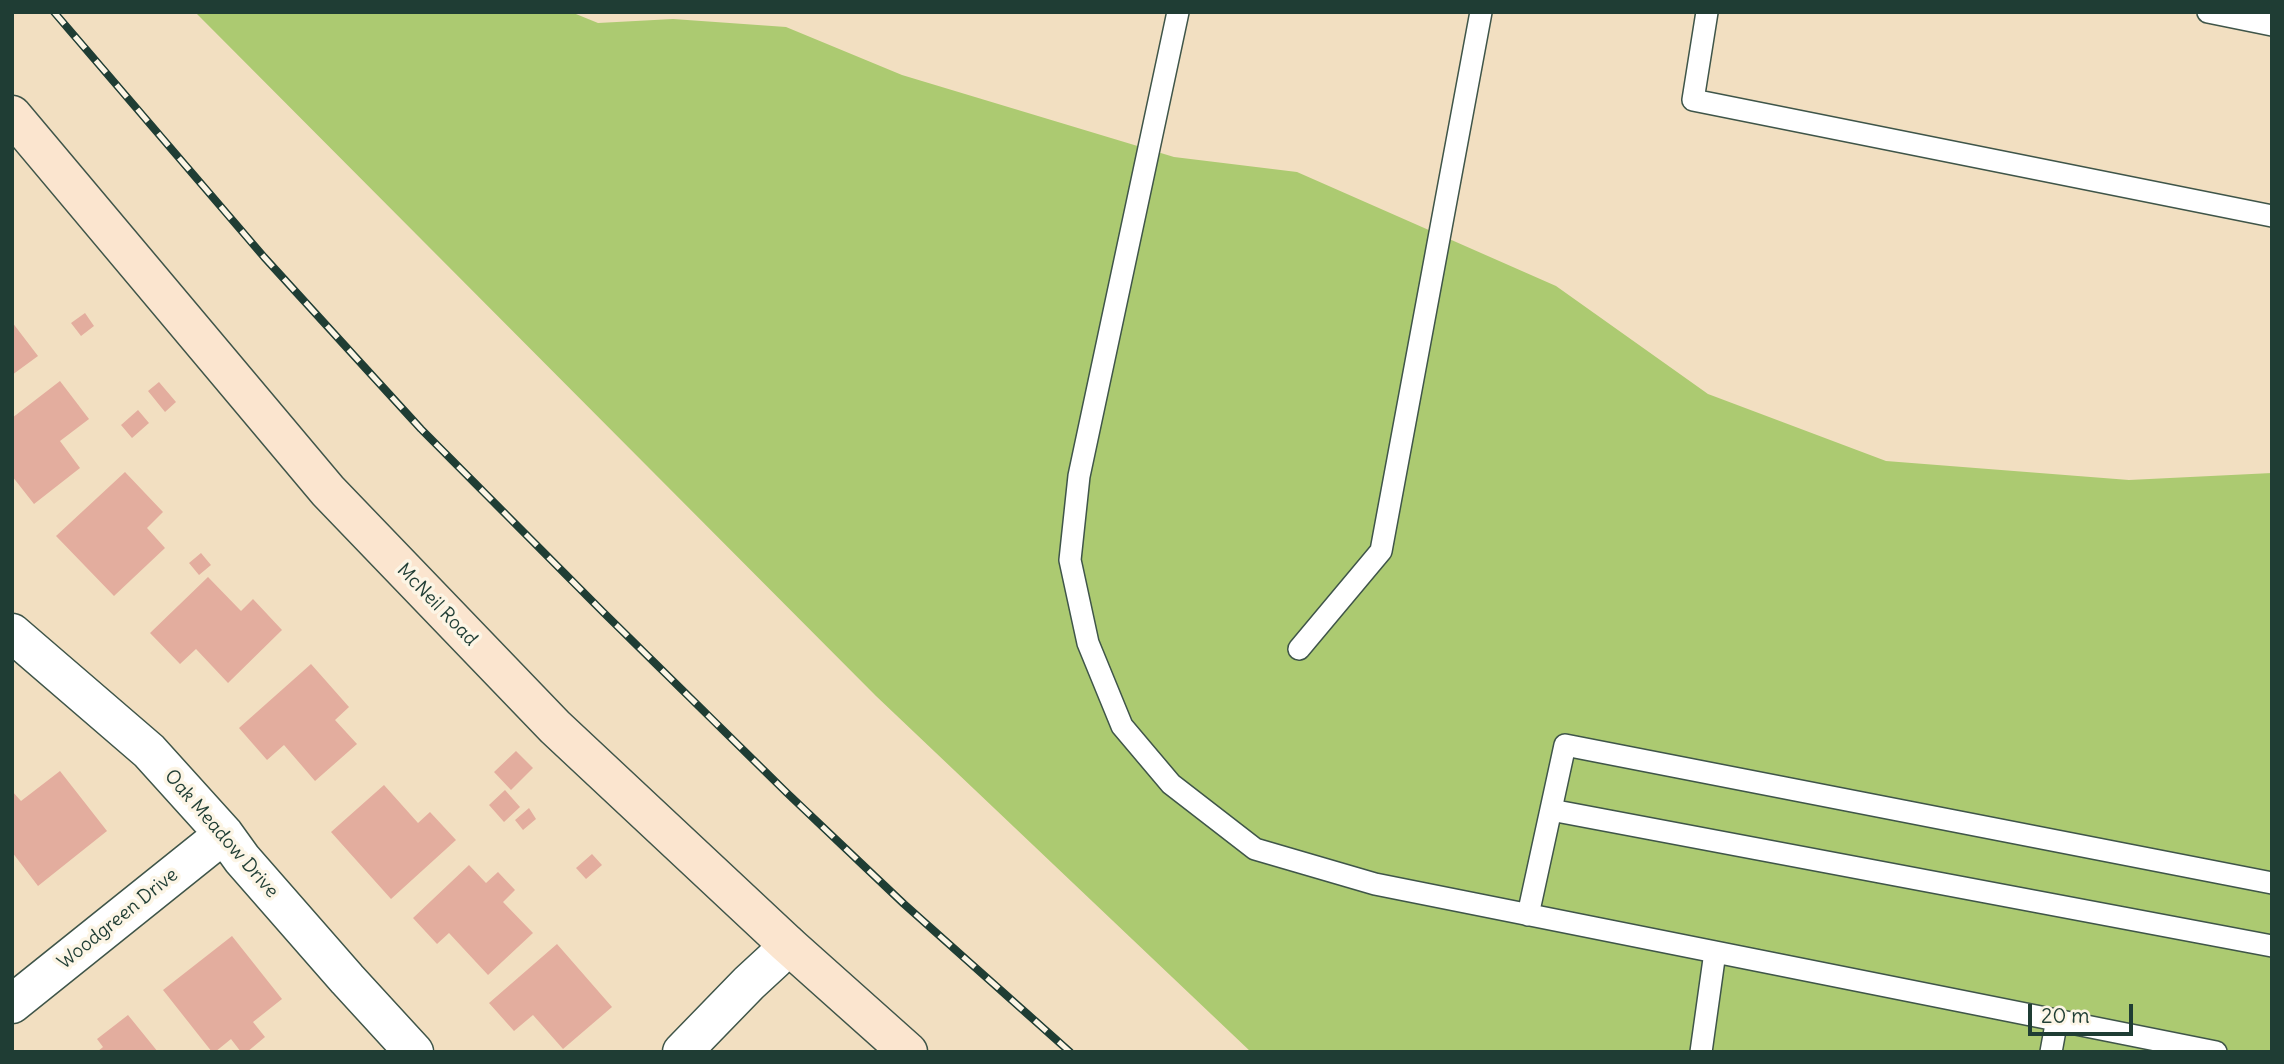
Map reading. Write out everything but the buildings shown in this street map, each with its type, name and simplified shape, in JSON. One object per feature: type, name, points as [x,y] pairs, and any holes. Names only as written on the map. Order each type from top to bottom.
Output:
[{"type":"main road","name":"McNeil Road","points":[[12,115],[328,491],[555,727],[786,944],[908,1052]]},
{"type":"street","name":"Oak Meadow Drive","points":[[12,633],[149,751],[414,1052]]},
{"type":"street","name":"Woodgreen Drive","points":[[12,1004],[224,834]]},
{"type":"street","points":[[682,1052],[775,959],[786,944]]},
{"type":"lane","points":[[1178,12],[1079,476],[1070,560],[1088,643],[1122,726],[1171,784],[1255,849],[1375,884],[2216,1052]]},
{"type":"lane","points":[[1299,649],[1381,551],[1480,12]]},
{"type":"lane","points":[[1707,12],[1693,100],[2272,216]]},
{"type":"lane","points":[[2208,12],[2272,25]]},
{"type":"lane","points":[[1528,915],[1565,745],[2272,883]]},
{"type":"lane","points":[[1551,810],[2272,946]]},
{"type":"lane","points":[[1701,1052],[1715,952]]},
{"type":"lane","points":[[2050,1052],[2057,1019]]},
{"type":"green space","points":[[195,12],[571,12],[598,23],[673,19],[786,27],[902,75],[1174,157],[1297,172],[1556,286],[1708,394],[1886,461],[2129,480],[2272,473],[2272,1052],[1251,1052],[876,696]]},
{"type":"railway","points":[[54,12],[264,257],[421,429],[787,793],[904,904],[1070,1052]]}]
